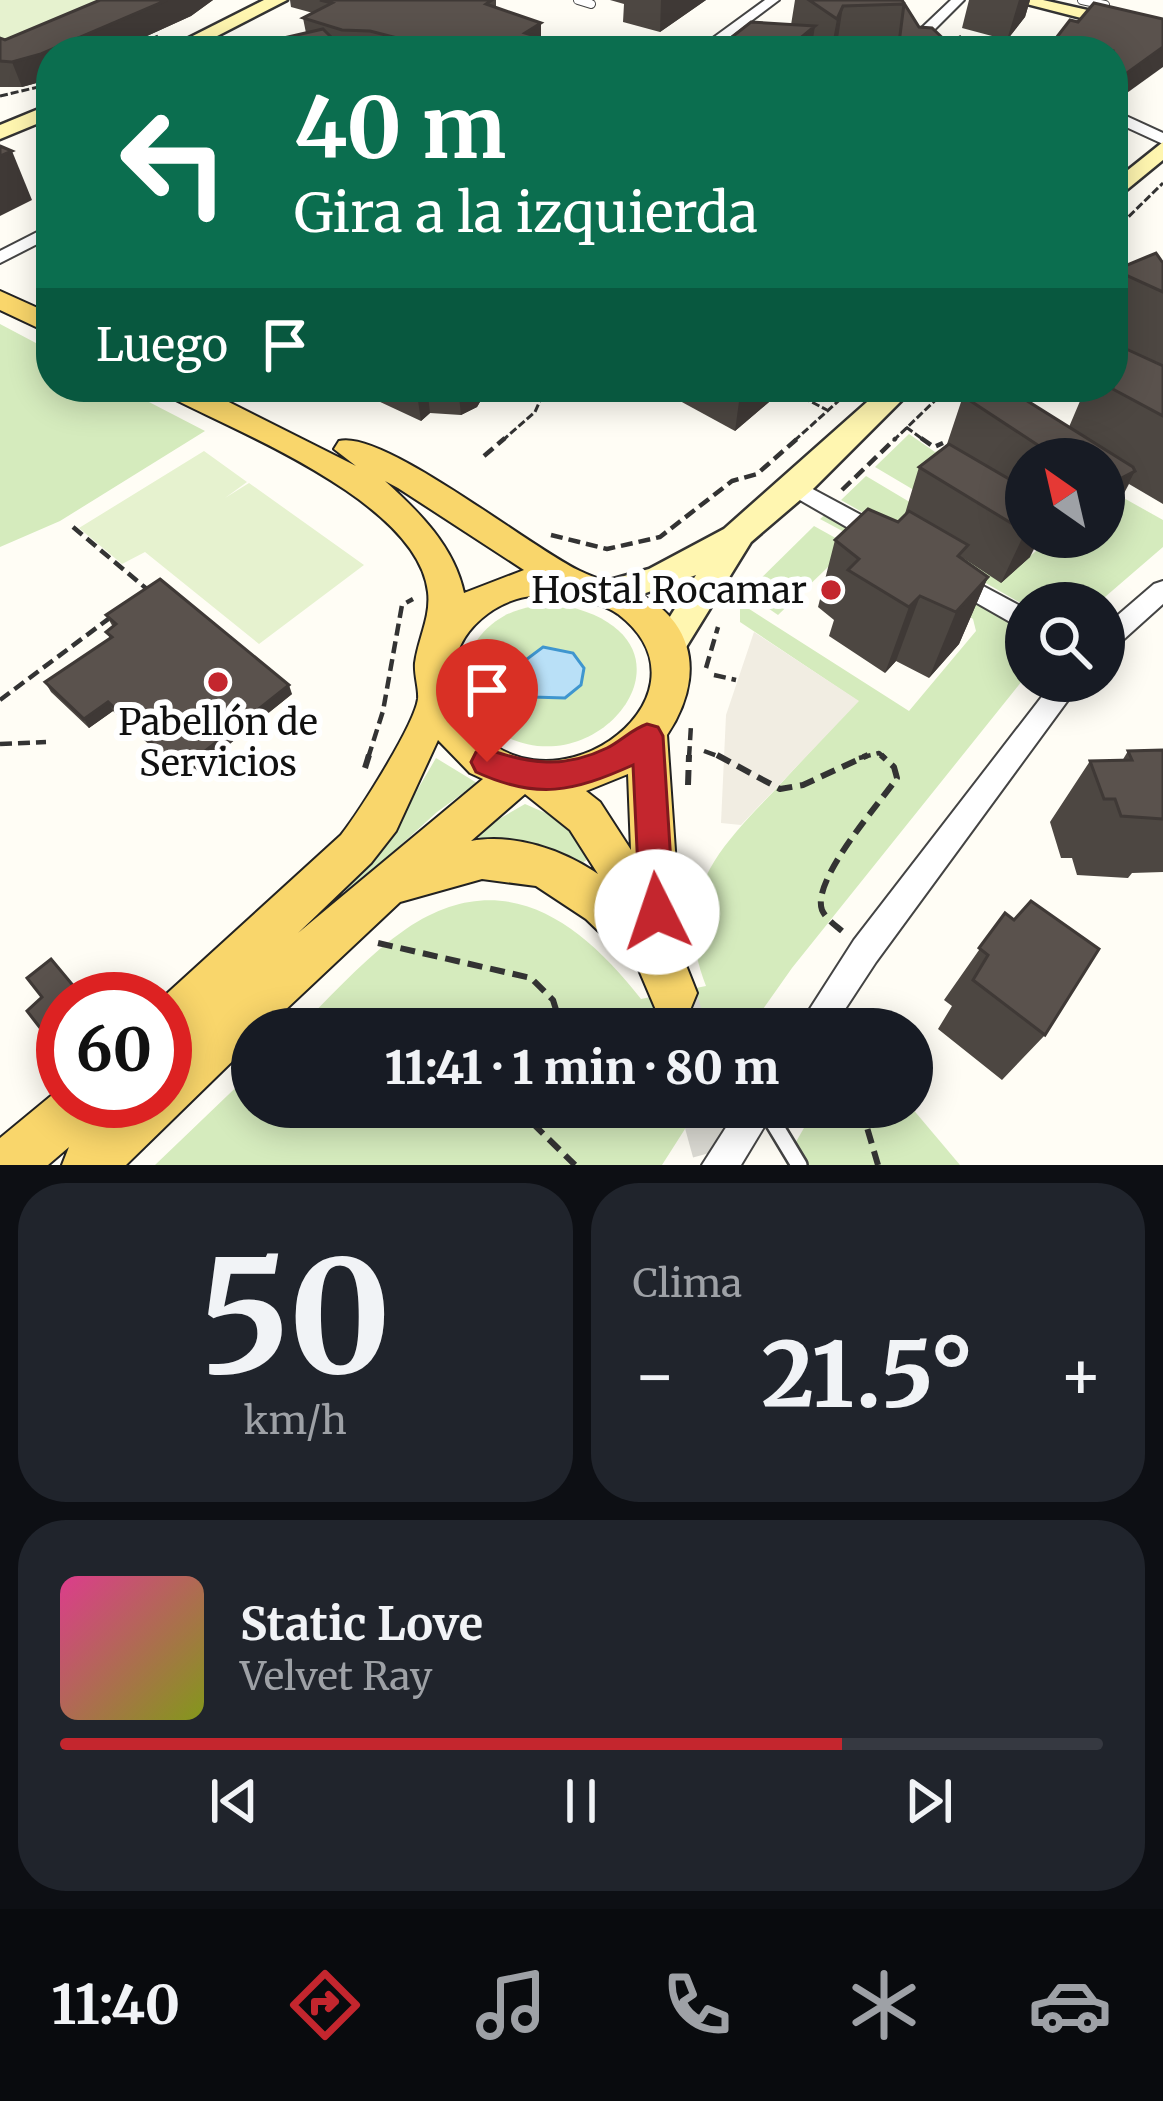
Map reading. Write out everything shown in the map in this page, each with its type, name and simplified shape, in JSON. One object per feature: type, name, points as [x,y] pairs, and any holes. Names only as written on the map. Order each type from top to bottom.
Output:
[{"type":"main road","points":[[208,36],[278,0]]},
{"type":"main road","points":[[1020,0],[1160,29]]},
{"type":"main road","points":[[0,131],[36,117]]},
{"type":"main road","points":[[1128,180],[1163,146]]},
{"type":"main road","points":[[0,279],[36,297]]},
{"type":"main road","points":[[0,299],[36,317]]},
{"type":"main road","points":[[204,402],[372,488],[425,544],[448,602],[431,675],[436,702],[456,738],[487,762],[529,777],[585,816],[610,851],[667,975]]},
{"type":"main road","points":[[252,402],[410,480],[567,581]]},
{"type":"main road","points":[[668,647],[736,541],[885,402]]},
{"type":"main road","points":[[438,647],[470,607],[493,592],[526,582],[567,581],[615,591],[650,584],[736,541]]},
{"type":"main road","points":[[379,916],[529,777],[598,768],[647,736],[665,711],[673,684],[668,647],[653,621],[615,591]]},
{"type":"main road","points":[[192,1003],[356,849],[381,817],[436,702]]},
{"type":"main road","points":[[647,736],[667,975]]},
{"type":"main road","points":[[192,1069],[442,864],[511,858],[569,879],[603,900],[667,975]]},
{"type":"main road","points":[[8,1165],[52,1128]]},
{"type":"main road","points":[[88,1165],[127,1128]]},
{"type":"street","points":[[723,36],[773,0]]},
{"type":"street","points":[[921,36],[958,0]]},
{"type":"street","points":[[1128,124],[1163,146]]},
{"type":"street","points":[[0,258],[36,238]]},
{"type":"street","points":[[794,487],[1005,609]]},
{"type":"street","points":[[1125,623],[1163,590]]},
{"type":"street","points":[[827,1008],[1053,702]]},
{"type":"street","points":[[720,1165],[747,1128]]},
{"type":"lane","points":[[578,0],[591,4]]},
{"type":"lane","points":[[1082,0],[1105,5]]},
{"type":"lane","points":[[776,1128],[800,1165]]},
{"type":"path","points":[[0,96],[36,88]]},
{"type":"path","points":[[1128,217],[1163,183]]},
{"type":"path","points":[[484,456],[535,412],[539,402]]},
{"type":"path","points":[[811,402],[826,410]]},
{"type":"path","points":[[506,546],[532,533],[607,549],[631,547],[679,526],[732,481],[757,474],[836,402]]},
{"type":"path","points":[[834,498],[933,402]]},
{"type":"path","points":[[906,427],[934,447],[943,442]]},
{"type":"path","points":[[696,511],[736,541]]},
{"type":"path","points":[[73,527],[149,590],[132,602]]},
{"type":"path","points":[[359,782],[383,711],[402,605],[442,583]]},
{"type":"path","points":[[705,671],[723,609]]},
{"type":"path","points":[[0,700],[115,614]]},
{"type":"path","points":[[714,675],[736,680]]},
{"type":"path","points":[[687,796],[694,712]]},
{"type":"path","points":[[0,744],[46,742]]},
{"type":"path","points":[[704,751],[724,755],[776,789],[790,788],[864,755],[879,753],[894,767],[897,778],[830,878],[821,900],[825,916],[865,951]]},
{"type":"path","points":[[379,916],[377,943],[531,978],[548,989],[558,1008]]},
{"type":"path","points":[[537,1128],[575,1165]]},
{"type":"path","points":[[867,1128],[878,1165]]},
{"type":"green space","points":[[0,0],[164,0],[64,36],[36,36],[36,46],[0,59]]},
{"type":"green space","points":[[0,324],[36,343],[36,402],[149,402],[205,431],[60,521],[0,547]]},
{"type":"green space","points":[[909,434],[935,452],[944,447],[968,464],[929,499],[875,467]]},
{"type":"green space","points":[[204,451],[247,482],[225,498],[249,483],[364,565],[259,644],[145,552],[122,564],[79,528]]},
{"type":"green space","points":[[866,476],[918,507],[1005,546],[1005,558],[1125,558],[1125,499],[1163,520],[1163,547],[1122,582],[1005,582],[1005,594],[841,500]]},
{"type":"green space","points":[[826,514],[1005,620],[1005,702],[764,1008],[318,1008],[406,929],[441,910],[475,901],[507,902],[537,910],[565,925],[592,946],[641,999],[706,986],[694,926],[706,877],[735,833],[858,701],[740,622],[743,605],[909,711],[976,631],[973,619],[874,548],[820,519]]},
{"type":"green space","points":[[814,526],[850,546],[778,615],[746,593]]},
{"type":"green space","points":[[557,604],[606,621],[631,647],[636,676],[625,705],[601,729],[569,744],[531,745],[492,728],[478,715],[469,700],[465,669],[489,626],[517,610]]},
{"type":"green space","points":[[436,758],[477,783],[437,812],[348,893],[343,888],[388,840]]},
{"type":"green space","points":[[525,804],[557,818],[595,854],[578,866],[461,841]]},
{"type":"green space","points":[[231,1092],[231,1128],[686,1128],[662,1165],[155,1165]]},
{"type":"green space","points":[[804,1128],[929,1128],[960,1165],[787,1165]]},
{"type":"shaded area","points":[[754,632],[859,701],[741,825],[721,823],[726,715]]},
{"type":"water","points":[[543,647],[573,653],[584,668],[581,685],[565,698],[532,697],[518,683],[519,665]]},
{"type":"building","points":[[100,0],[167,0],[83,36],[36,36],[36,55],[12,62],[0,61],[0,38],[5,40]]},
{"type":"building","points":[[320,0],[492,0],[486,4],[541,23],[525,33],[535,36],[389,36],[342,30],[303,18],[332,3]]},
{"type":"building","points":[[809,0],[902,0],[919,27],[932,28],[940,36],[900,36],[904,4],[843,6],[837,19]]},
{"type":"building","points":[[1094,3],[1163,19],[1163,47],[1128,72],[1128,36],[1058,36],[1070,20],[1078,22]]},
{"type":"building","points":[[751,22],[815,26],[803,36],[733,36]]},
{"type":"building","points":[[323,29],[330,36],[292,36]]},
{"type":"building","points":[[1156,253],[1163,263],[1163,292],[1128,276],[1128,265]]},
{"type":"building","points":[[1128,350],[1163,366],[1163,416],[1128,397]]},
{"type":"building","points":[[972,402],[1029,402],[1087,438],[1027,438]]},
{"type":"building","points":[[949,444],[1005,477],[1005,519],[919,467]]},
{"type":"building","points":[[868,509],[898,522],[909,511],[968,545],[958,556],[988,577],[956,612],[920,596],[909,607],[848,570],[859,559],[835,540]]},
{"type":"building","name":"Pabellón de Servicios","points":[[160,579],[289,685],[181,770],[108,702],[84,719],[45,682],[112,637],[106,632],[116,624],[106,615]]},
{"type":"building","points":[[1163,750],[1163,819],[1121,816],[1115,799],[1104,799],[1090,761],[1132,760],[1128,751]]},
{"type":"building","points":[[1031,901],[1099,949],[1045,1035],[973,980],[988,955],[979,948],[1005,913],[1014,920]]},
{"type":"building","points":[[51,959],[62,972],[36,972],[36,989],[27,978]]},
{"type":"tunnel","points":[[673,993],[677,1008]]},
{"type":"tunnel","points":[[709,1128],[719,1165]]},
{"type":"place","name":"Hostal Rocamar","points":[[831,590]]},
{"type":"place","name":"Pabellón de Servicios","points":[[218,682]]},
{"type":"route","points":[[487,762],[517,776],[573,776],[622,756],[647,736],[657,912]]}]
